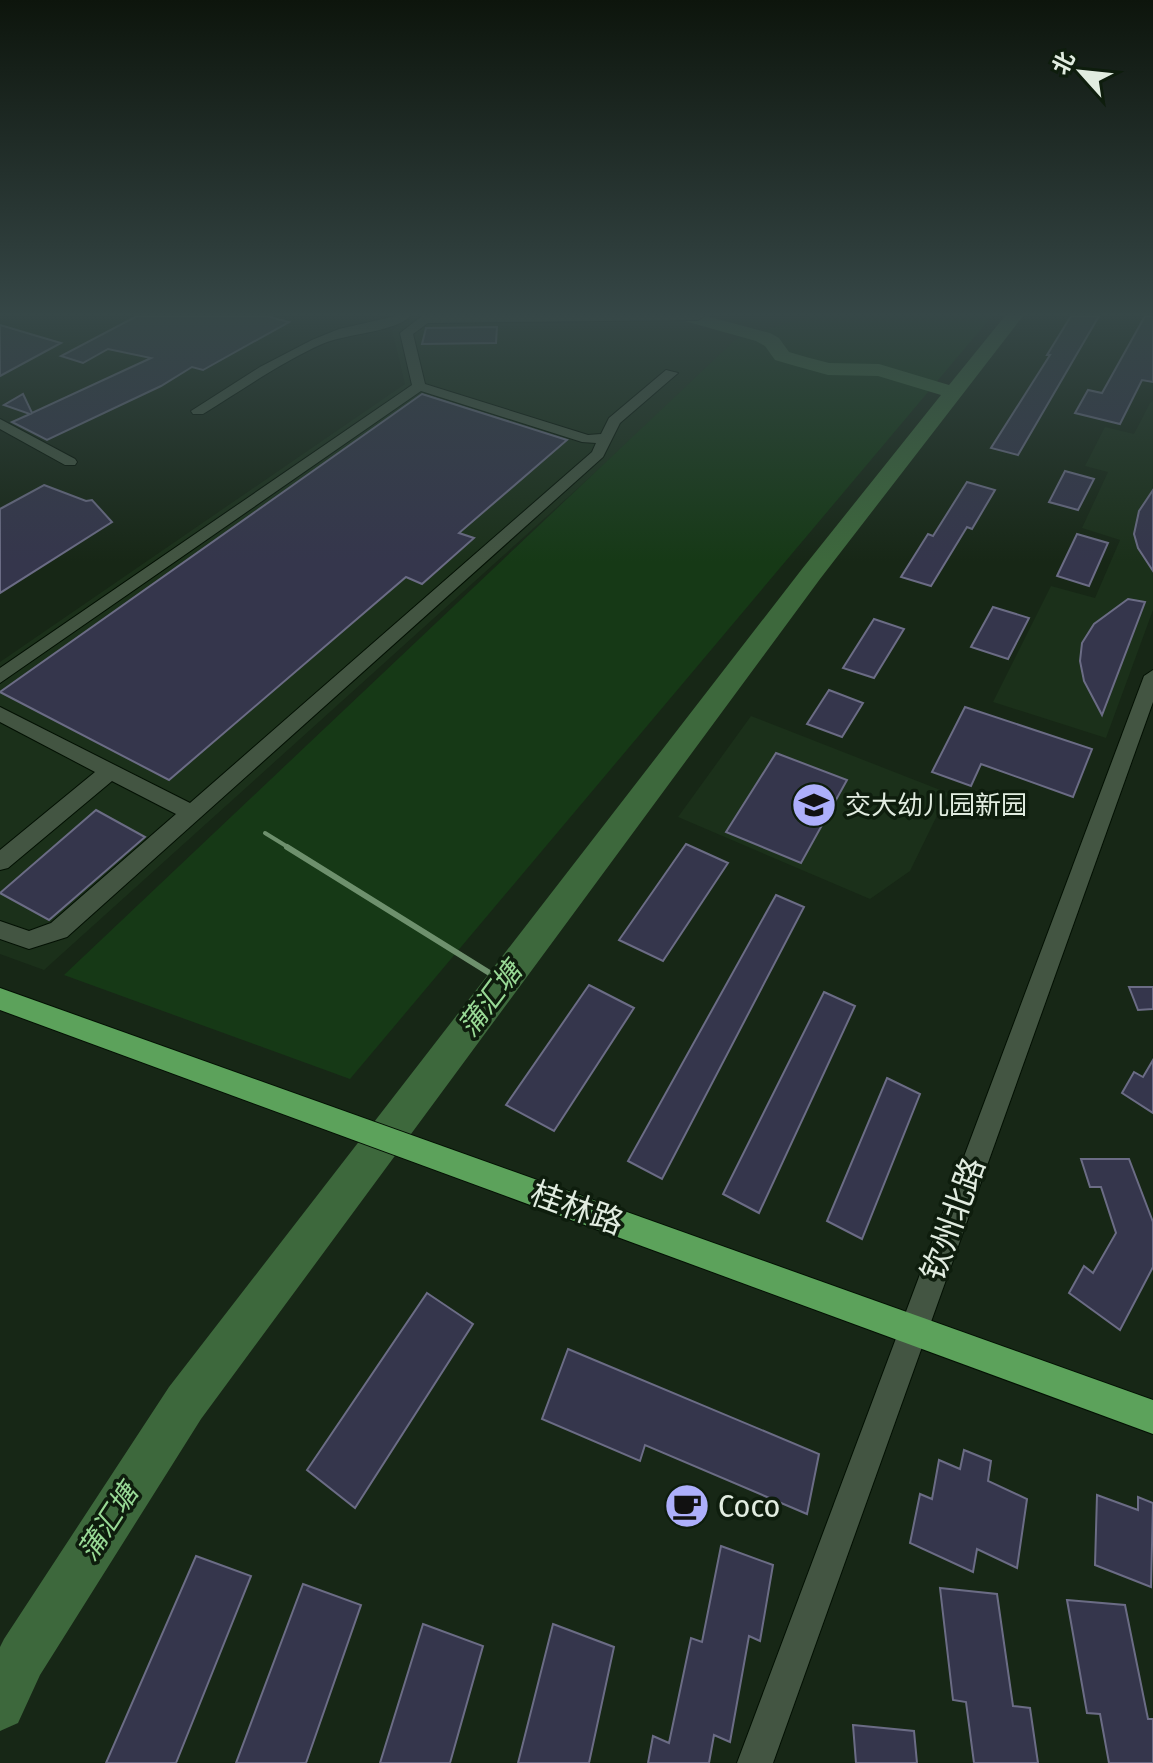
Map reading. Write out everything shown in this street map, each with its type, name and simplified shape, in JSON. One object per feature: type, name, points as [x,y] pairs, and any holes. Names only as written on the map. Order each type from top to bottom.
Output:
[{"type":"main road","name":"桂林路","points":[[0,999],[1153,1417]]},
{"type":"street","points":[[198,411],[221,398]]},
{"type":"street","points":[[0,677],[401,398]]},
{"type":"street","points":[[458,398],[587,439],[604,438]]},
{"type":"street","points":[[0,930],[29,940],[59,930],[183,809],[598,454],[614,421],[641,398]]},
{"type":"street","points":[[0,423],[70,462]]},
{"type":"street","name":"钦州北路","points":[[755,1763],[1153,676]]},
{"type":"street","points":[[0,714],[183,809]]},
{"type":"street","points":[[0,862],[118,775]]},
{"type":"shaded area","points":[[384,398],[678,398],[44,970],[0,954],[0,662]]},
{"type":"shaded area","points":[[673,398],[923,398],[350,1079],[64,975]]},
{"type":"shaded area","points":[[1153,401],[1153,610],[1106,738],[993,702],[1051,586],[1095,598],[1120,540],[1082,528],[1108,472],[1085,466],[1105,427],[1134,434]]},
{"type":"shaded area","name":"交大幼儿园新园","points":[[751,716],[948,793],[910,871],[870,899],[678,817]]},
{"type":"building","points":[[16,398],[25,398],[32,413],[64,398],[135,398],[47,440],[12,422],[30,414],[4,405]]},
{"type":"building","points":[[416,398],[435,398],[567,440],[459,533],[474,538],[422,584],[406,577],[169,780],[0,692]]},
{"type":"building","points":[[1023,398],[1051,398],[1018,455],[991,448]]},
{"type":"building","points":[[1083,398],[1133,398],[1120,424],[1075,413]]},
{"type":"building","points":[[1065,471],[1094,479],[1078,510],[1049,502]]},
{"type":"building","points":[[967,482],[995,490],[972,529],[967,527],[931,586],[901,577],[928,534],[933,536]]},
{"type":"building","points":[[44,485],[86,501],[92,500],[112,522],[0,593],[0,509]]},
{"type":"building","points":[[1153,490],[1153,571],[1138,548],[1134,534],[1139,511]]},
{"type":"building","points":[[1077,534],[1108,543],[1089,586],[1057,576]]},
{"type":"building","points":[[1128,599],[1145,602],[1102,715],[1084,681],[1080,661],[1082,643],[1094,624]]},
{"type":"building","points":[[993,607],[1029,618],[1008,659],[971,647]]},
{"type":"building","points":[[874,619],[904,629],[874,678],[843,668]]},
{"type":"building","points":[[829,690],[863,703],[842,737],[807,724]]},
{"type":"building","points":[[965,707],[1092,749],[1073,797],[981,764],[971,786],[932,772]]},
{"type":"building","points":[[776,753],[847,780],[801,863],[726,832]]},
{"type":"building","points":[[96,810],[145,837],[49,920],[0,893]]},
{"type":"building","points":[[686,844],[728,863],[663,961],[619,940]]},
{"type":"building","points":[[776,895],[804,907],[662,1179],[628,1161]]},
{"type":"building","points":[[589,985],[634,1008],[554,1131],[506,1105]]},
{"type":"building","points":[[1129,987],[1153,987],[1153,1009],[1138,1010]]},
{"type":"building","points":[[824,992],[855,1006],[759,1213],[723,1194]]},
{"type":"building","points":[[1153,1060],[1153,1113],[1122,1093],[1134,1072],[1143,1077]]},
{"type":"building","points":[[887,1078],[920,1094],[862,1239],[827,1221]]},
{"type":"building","points":[[1081,1159],[1129,1159],[1153,1222],[1153,1267],[1120,1330],[1069,1293],[1084,1266],[1093,1273],[1116,1233],[1101,1187],[1090,1187]]},
{"type":"building","points":[[427,1293],[473,1324],[355,1508],[307,1470]]},
{"type":"building","points":[[568,1349],[819,1454],[807,1514],[645,1445],[640,1461],[542,1419]]},
{"type":"building","points":[[964,1450],[991,1461],[988,1481],[1027,1499],[1017,1568],[977,1549],[973,1572],[910,1543],[920,1494],[932,1499],[939,1460],[960,1469]]},
{"type":"building","points":[[1097,1495],[1138,1510],[1138,1497],[1153,1503],[1151,1587],[1095,1565]]},
{"type":"building","points":[[721,1546],[773,1565],[760,1641],[749,1636],[730,1742],[714,1735],[709,1763],[648,1763],[653,1736],[669,1743],[691,1638],[702,1642]]},
{"type":"building","points":[[196,1556],[251,1576],[176,1763],[106,1763]]},
{"type":"building","points":[[303,1584],[361,1605],[306,1763],[236,1763]]},
{"type":"building","points":[[940,1588],[997,1594],[1013,1706],[1030,1708],[1038,1763],[974,1763],[966,1702],[953,1700]]},
{"type":"building","points":[[1067,1600],[1125,1605],[1148,1719],[1153,1719],[1153,1763],[1109,1763],[1100,1714],[1087,1713]]},
{"type":"building","points":[[423,1624],[483,1646],[450,1763],[380,1763]]},
{"type":"building","points":[[553,1624],[614,1647],[589,1763],[518,1763]]},
{"type":"building","points":[[853,1725],[914,1731],[917,1763],[856,1763]]},
{"type":"waterway","name":"蒲汇塘","points":[[0,1705],[22,1657],[185,1403],[811,574],[949,398]]},
{"type":"waterway","points":[[265,833],[291,849]]},
{"type":"waterway","points":[[287,847],[504,982]]},
{"type":"place","name":"交大幼儿园新园","points":[[814,805]]},
{"type":"place","name":"Coco","points":[[687,1506]]}]
